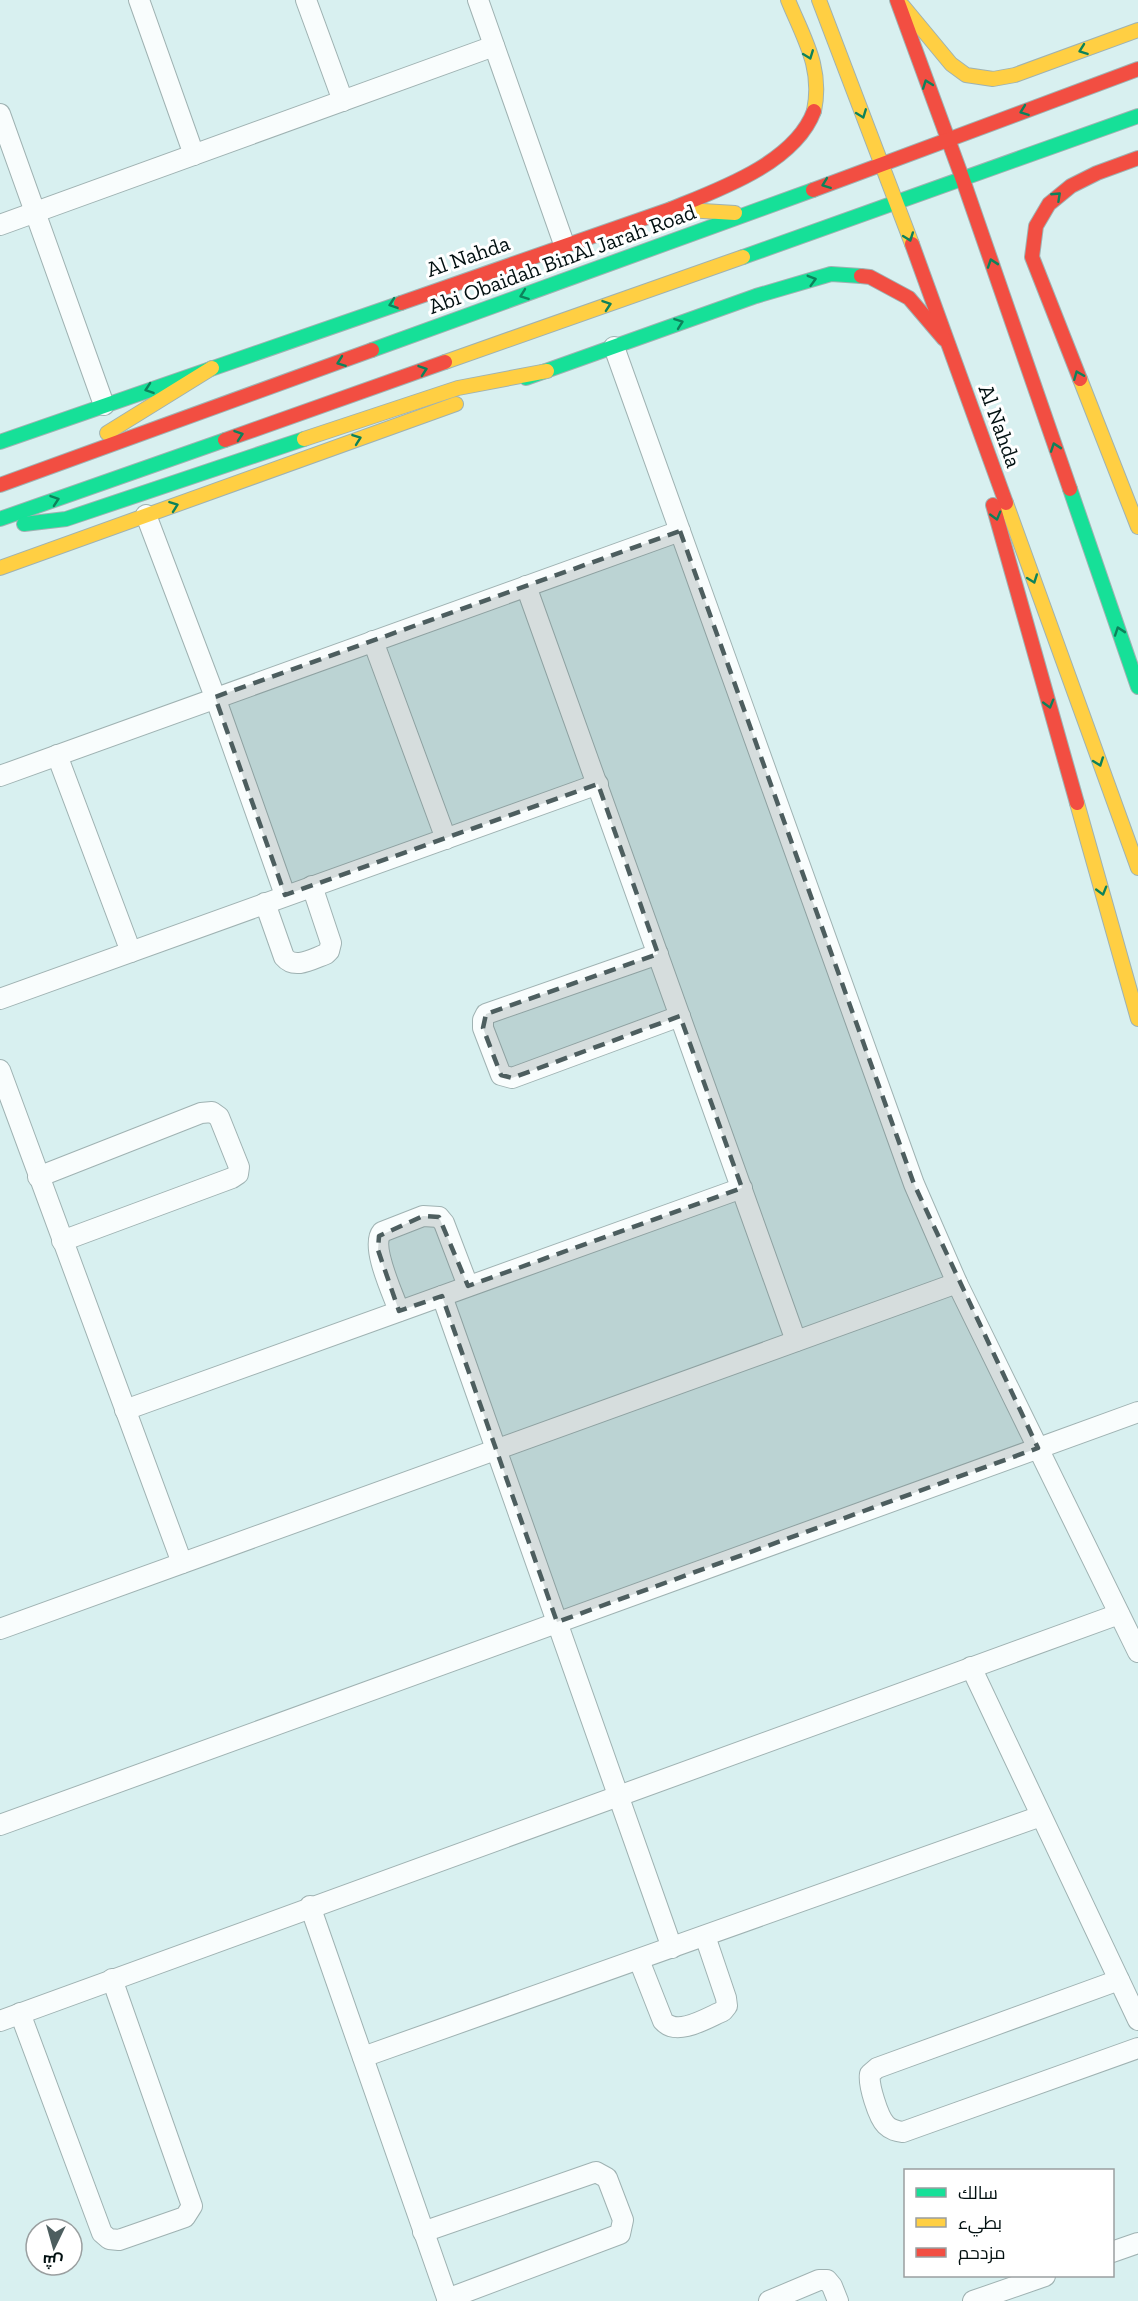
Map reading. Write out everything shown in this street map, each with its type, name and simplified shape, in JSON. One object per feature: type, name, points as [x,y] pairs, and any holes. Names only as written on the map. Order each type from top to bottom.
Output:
[{"type":"main road","name":"Al Nahda","points":[[0,442],[564,244],[671,209],[715,192],[748,174],[783,152],[812,120],[819,91],[817,76],[788,0]]},
{"type":"main road","name":"Al Nahda","points":[[819,0],[880,164],[897,203],[1138,868]]},
{"type":"main road","name":"Al Nahda","points":[[898,0],[963,180],[1138,687]]},
{"type":"main road","points":[[898,0],[951,64],[966,75],[993,79],[1015,75],[1138,30]]},
{"type":"main road","name":"Abi Obaidah BinAl Jarah Road","points":[[0,485],[747,214],[1138,69]]},
{"type":"main road","points":[[0,519],[963,180],[1138,116]]},
{"type":"main road","points":[[1138,158],[1087,177],[1057,194],[1039,217],[1034,235],[1032,257],[1138,527]]},
{"type":"main road","points":[[671,209],[747,214]]},
{"type":"main road","points":[[0,568],[756,296],[831,274],[870,277],[909,298],[948,344],[1138,1019]]},
{"type":"main road","points":[[56,465],[212,368]]},
{"type":"main road","points":[[0,527],[66,519],[458,388],[547,371]]},
{"type":"street","points":[[139,0],[194,155]]},
{"type":"street","points":[[306,0],[343,101]]},
{"type":"street","points":[[478,0],[564,244]]},
{"type":"street","points":[[0,225],[494,46]]},
{"type":"street","points":[[0,114],[104,405]]},
{"type":"street","points":[[614,347],[914,1184],[957,1283],[1138,1652]]},
{"type":"street","points":[[146,515],[215,697],[285,896]]},
{"type":"street","points":[[0,776],[680,531]]},
{"type":"street","points":[[526,586],[796,1341]]},
{"type":"street","points":[[373,641],[446,839]]},
{"type":"street","points":[[57,755],[131,952]]},
{"type":"street","points":[[0,999],[598,784]]},
{"type":"street","points":[[265,903],[284,957],[289,963],[296,964],[326,954],[330,951],[331,943],[312,886]]},
{"type":"street","points":[[658,954],[486,1014],[483,1028],[501,1075],[512,1078],[680,1016]]},
{"type":"street","points":[[0,1070],[182,1563]]},
{"type":"street","points":[[38,1177],[201,1113],[212,1112],[219,1117],[239,1167],[238,1174],[232,1178],[62,1241]]},
{"type":"street","points":[[125,1410],[742,1188]]},
{"type":"street","points":[[399,1311],[378,1250],[378,1236],[382,1232],[423,1216],[440,1217],[444,1223],[468,1286]]},
{"type":"street","points":[[0,1629],[957,1283]]},
{"type":"street","points":[[442,1296],[672,1948]]},
{"type":"street","points":[[0,1825],[1138,1412]]},
{"type":"street","points":[[0,2020],[1119,1614]]},
{"type":"street","points":[[970,1667],[1138,2020]]},
{"type":"street","points":[[363,2057],[1041,1816]]},
{"type":"street","points":[[310,1906],[423,2232],[448,2300],[621,2234],[623,2220],[607,2178],[596,2172],[423,2232]]},
{"type":"street","points":[[639,1960],[663,2021],[668,2026],[678,2028],[723,2011],[727,2006],[705,1936]]},
{"type":"street","points":[[20,2013],[102,2233],[109,2239],[118,2240],[185,2217],[192,2206],[112,1980]]},
{"type":"street","points":[[1119,1980],[877,2068],[870,2074],[868,2082],[884,2123],[893,2130],[903,2132],[1138,2048]]},
{"type":"street","points":[[1114,2252],[1138,2242]]},
{"type":"street","points":[[973,2301],[1042,2277]]},
{"type":"street","points":[[769,2301],[819,2280],[827,2280],[838,2301]]},
{"type":"highlighted area","points":[[680,531],[914,1184],[1038,1448],[557,1622],[442,1296],[399,1311],[378,1250],[379,1236],[423,1216],[439,1217],[468,1286],[742,1188],[680,1016],[512,1078],[501,1075],[483,1028],[486,1014],[658,954],[598,784],[285,895],[215,697]]},
{"type":"traffic: fast","points":[[743,257],[1138,116]]},
{"type":"traffic: fast","points":[[372,350],[813,190]]},
{"type":"traffic: fast","points":[[526,378],[756,296],[831,274],[861,276]]},
{"type":"traffic: fast","points":[[0,442],[401,303]]},
{"type":"traffic: fast","points":[[24,524],[66,519],[304,439]]},
{"type":"traffic: fast","points":[[0,519],[225,440]]},
{"type":"traffic: fast","points":[[1070,489],[1138,687]]},
{"type":"traffic: slow","points":[[788,0],[806,41],[814,67],[816,81],[814,111]]},
{"type":"traffic: slow","points":[[819,0],[912,244]]},
{"type":"traffic: slow","points":[[903,6],[951,64],[966,75],[993,79],[1015,75],[1138,30]]},
{"type":"traffic: slow","points":[[671,209],[735,213]]},
{"type":"traffic: slow","points":[[445,362],[743,257]]},
{"type":"traffic: slow","points":[[107,433],[212,368]]},
{"type":"traffic: slow","points":[[304,439],[458,388],[547,371]]},
{"type":"traffic: slow","points":[[1080,379],[1138,527]]},
{"type":"traffic: slow","points":[[0,568],[456,404]]},
{"type":"traffic: slow","points":[[1006,503],[1138,868]]},
{"type":"traffic: slow","points":[[1077,803],[1138,1019]]},
{"type":"traffic: jam","points":[[897,0],[963,180],[1070,489]]},
{"type":"traffic: jam","points":[[813,190],[1138,69]]},
{"type":"traffic: jam","points":[[401,303],[671,209],[732,183],[773,160],[790,146],[804,129],[814,111]]},
{"type":"traffic: jam","points":[[1080,379],[1032,257],[1036,226],[1049,204],[1071,186],[1097,173],[1138,158]]},
{"type":"traffic: jam","points":[[912,244],[1006,503]]},
{"type":"traffic: jam","points":[[861,276],[870,277],[909,298],[944,339]]},
{"type":"traffic: jam","points":[[0,485],[372,350]]},
{"type":"traffic: jam","points":[[225,440],[445,362]]},
{"type":"traffic: jam","points":[[993,505],[1077,803]]}]
